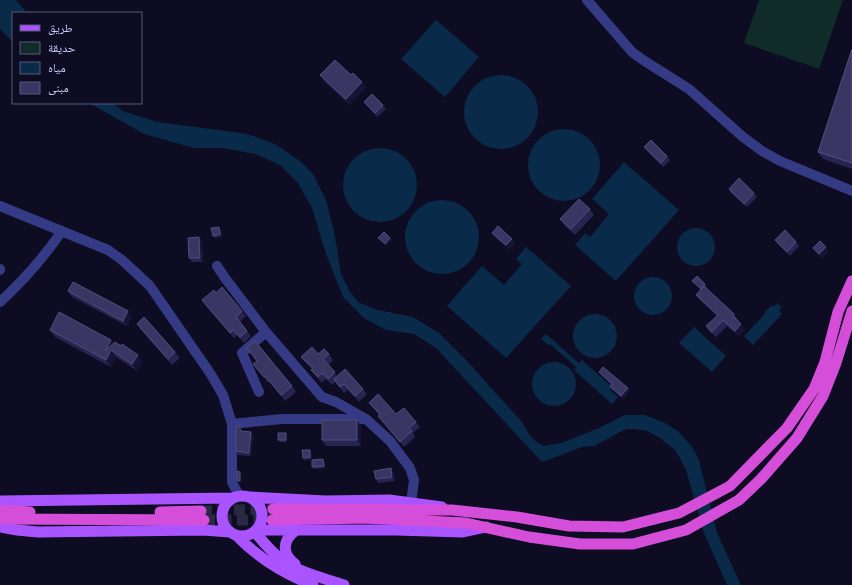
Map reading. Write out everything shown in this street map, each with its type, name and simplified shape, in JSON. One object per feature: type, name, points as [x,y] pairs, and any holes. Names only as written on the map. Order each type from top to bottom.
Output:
[{"type":"highway","points":[[852,281],[838,312],[825,362],[814,389],[787,428],[730,486],[679,513],[623,527],[569,526],[452,510],[272,515],[466,523],[529,537],[580,544],[633,544],[686,530],[739,500],[761,479],[797,438],[824,396],[852,310]]},
{"type":"highway","points":[[0,510],[12,512],[202,515],[0,519]]},
{"type":"main road","points":[[0,501],[241,497],[326,501],[390,500],[438,505],[452,510]]},
{"type":"main road","points":[[0,527],[38,532],[203,530],[233,534],[242,536],[249,535],[256,531],[261,525],[263,519],[262,512],[256,501],[241,497],[227,502],[222,514],[225,527],[233,534],[254,552],[272,565],[313,585]]},
{"type":"main road","points":[[256,531],[396,530],[463,532],[487,527]]},
{"type":"main road","points":[[256,531],[279,558],[291,566],[344,585]]},
{"type":"main road","points":[[295,531],[287,540],[285,551],[290,560],[304,571]]},
{"type":"street","points":[[587,0],[632,52],[689,89],[743,137],[762,151],[780,161],[852,191]]},
{"type":"street","points":[[0,206],[108,250],[122,260],[150,286],[210,373],[223,395],[232,424],[232,482],[241,497]]},
{"type":"street","points":[[0,302],[28,274],[50,249],[62,232]]},
{"type":"street","points":[[217,266],[266,332],[322,397],[336,402],[366,419],[390,441],[410,468],[414,480],[411,503]]},
{"type":"street","points":[[259,392],[242,353],[266,332]]},
{"type":"street","points":[[232,424],[282,419],[366,419]]},
{"type":"green space","points":[[759,0],[843,0],[819,69],[744,43]]},
{"type":"water","points":[[0,0],[16,0],[26,12],[12,12],[12,41],[0,29]]},
{"type":"water","points":[[436,20],[479,57],[445,97],[401,59]]},
{"type":"water","points":[[501,75],[515,78],[527,86],[535,98],[538,112],[535,126],[527,138],[515,146],[501,149],[487,146],[475,138],[467,126],[464,112],[467,98],[475,86],[487,78]]},
{"type":"water","points":[[91,104],[113,104],[123,111],[157,122],[248,134],[275,144],[300,161],[313,174],[326,200],[335,236],[341,274],[349,290],[358,302],[378,310],[413,317],[439,333],[466,360],[522,422],[535,441],[544,446],[561,443],[599,428],[625,415],[645,415],[665,423],[679,432],[692,447],[699,460],[717,533],[741,585],[727,585],[704,533],[686,470],[676,451],[660,438],[647,431],[626,429],[594,446],[582,447],[542,462],[436,348],[414,334],[386,330],[365,319],[343,297],[326,254],[312,208],[298,183],[281,166],[256,154],[222,148],[194,148],[144,134]]},
{"type":"water","points":[[564,129],[584,135],[594,145],[600,165],[594,185],[584,195],[564,201],[544,195],[534,185],[528,165],[534,145],[544,135]]},
{"type":"water","points":[[380,148],[394,151],[406,159],[414,171],[417,185],[414,199],[406,211],[394,219],[380,222],[366,219],[354,211],[346,199],[343,185],[346,171],[354,159],[366,151]]},
{"type":"water","points":[[624,162],[679,210],[616,281],[575,245],[585,233],[590,237],[609,214],[592,199]]},
{"type":"water","points":[[442,200],[456,203],[468,211],[476,223],[479,237],[476,251],[468,263],[456,271],[442,274],[428,271],[416,263],[408,251],[405,237],[408,223],[416,211],[428,203]]},
{"type":"water","points":[[696,228],[706,231],[712,237],[715,247],[712,257],[706,263],[696,266],[686,263],[680,257],[677,247],[680,237],[686,231]]},
{"type":"water","points":[[526,247],[571,286],[506,358],[447,306],[482,266],[504,285],[522,264],[516,259]]},
{"type":"water","points":[[649,277],[657,277],[667,282],[671,289],[671,303],[667,310],[657,315],[649,315],[639,310],[637,307],[634,300],[634,292],[639,282],[642,280]]},
{"type":"water","points":[[777,303],[782,307],[779,311],[782,314],[753,345],[744,336],[772,305],[774,307]]},
{"type":"water","points":[[591,314],[599,314],[611,320],[617,332],[617,340],[611,352],[599,358],[591,358],[579,352],[573,340],[573,332],[579,320]]},
{"type":"water","points":[[694,327],[726,356],[712,372],[679,343]]},
{"type":"water","points":[[546,334],[579,363],[582,360],[612,387],[610,390],[618,397],[612,404],[574,370],[576,367],[550,344],[548,345],[541,339]]},
{"type":"water","points":[[550,362],[558,362],[570,368],[576,380],[576,388],[570,400],[558,406],[550,406],[538,400],[532,388],[532,380],[538,368]]},
{"type":"building","points":[[852,49],[852,163],[818,152]]},
{"type":"building","points":[[335,60],[351,75],[353,73],[362,82],[346,99],[320,75]]},
{"type":"building","points":[[372,94],[383,105],[375,113],[364,102]]},
{"type":"building","points":[[651,140],[667,156],[661,163],[644,147]]},
{"type":"building","points":[[739,178],[754,193],[744,204],[729,189]]},
{"type":"building","points":[[579,199],[590,209],[571,229],[560,219]]},
{"type":"building","points":[[498,226],[512,239],[506,245],[492,233]]},
{"type":"building","points":[[219,227],[220,234],[213,236],[211,228]]},
{"type":"building","points":[[785,230],[796,242],[787,252],[775,240]]},
{"type":"building","points":[[384,232],[390,238],[385,244],[378,238]]},
{"type":"building","points":[[199,237],[200,258],[189,258],[188,238]]},
{"type":"building","points":[[820,241],[826,247],[819,254],[813,248]]},
{"type":"building","points":[[697,276],[705,284],[701,289],[692,281]]},
{"type":"building","points":[[73,282],[128,311],[123,321],[68,291]]},
{"type":"building","points":[[704,286],[734,314],[733,316],[741,324],[735,331],[723,320],[712,332],[706,326],[718,315],[696,295]]},
{"type":"building","points":[[222,287],[242,311],[236,317],[247,331],[240,337],[233,330],[230,333],[202,300],[214,290],[216,293]]},
{"type":"building","points":[[59,312],[111,340],[105,351],[115,342],[121,346],[122,344],[138,355],[132,364],[111,350],[106,360],[50,330]]},
{"type":"building","points":[[144,317],[175,352],[168,359],[137,324]]},
{"type":"building","points":[[255,341],[292,386],[281,395],[253,364],[257,361],[247,348]]},
{"type":"building","points":[[312,347],[318,354],[324,349],[329,354],[323,359],[335,372],[328,379],[322,373],[318,377],[311,370],[313,368],[301,357]]},
{"type":"building","points":[[603,367],[628,388],[621,396],[610,386],[612,384],[599,372]]},
{"type":"building","points":[[345,369],[363,389],[355,396],[344,384],[340,387],[334,379]]},
{"type":"building","points":[[378,394],[396,414],[404,408],[416,422],[409,428],[412,431],[400,442],[378,416],[380,414],[369,403]]},
{"type":"building","points":[[322,420],[357,420],[357,440],[322,440]]},
{"type":"building","points":[[236,426],[239,426],[241,431],[251,432],[249,453],[236,451]]},
{"type":"building","points":[[278,433],[286,433],[286,440],[278,440]]},
{"type":"building","points":[[302,450],[310,450],[310,457],[303,458]]},
{"type":"building","points":[[323,459],[324,466],[312,467],[312,460]]},
{"type":"building","points":[[391,468],[392,477],[376,479],[374,471]]},
{"type":"building","points":[[237,471],[240,472],[240,481],[237,479]]},
{"type":"tunnel","points":[[201,511],[273,509]]},
{"type":"tunnel","points":[[204,520],[272,520]]}]
